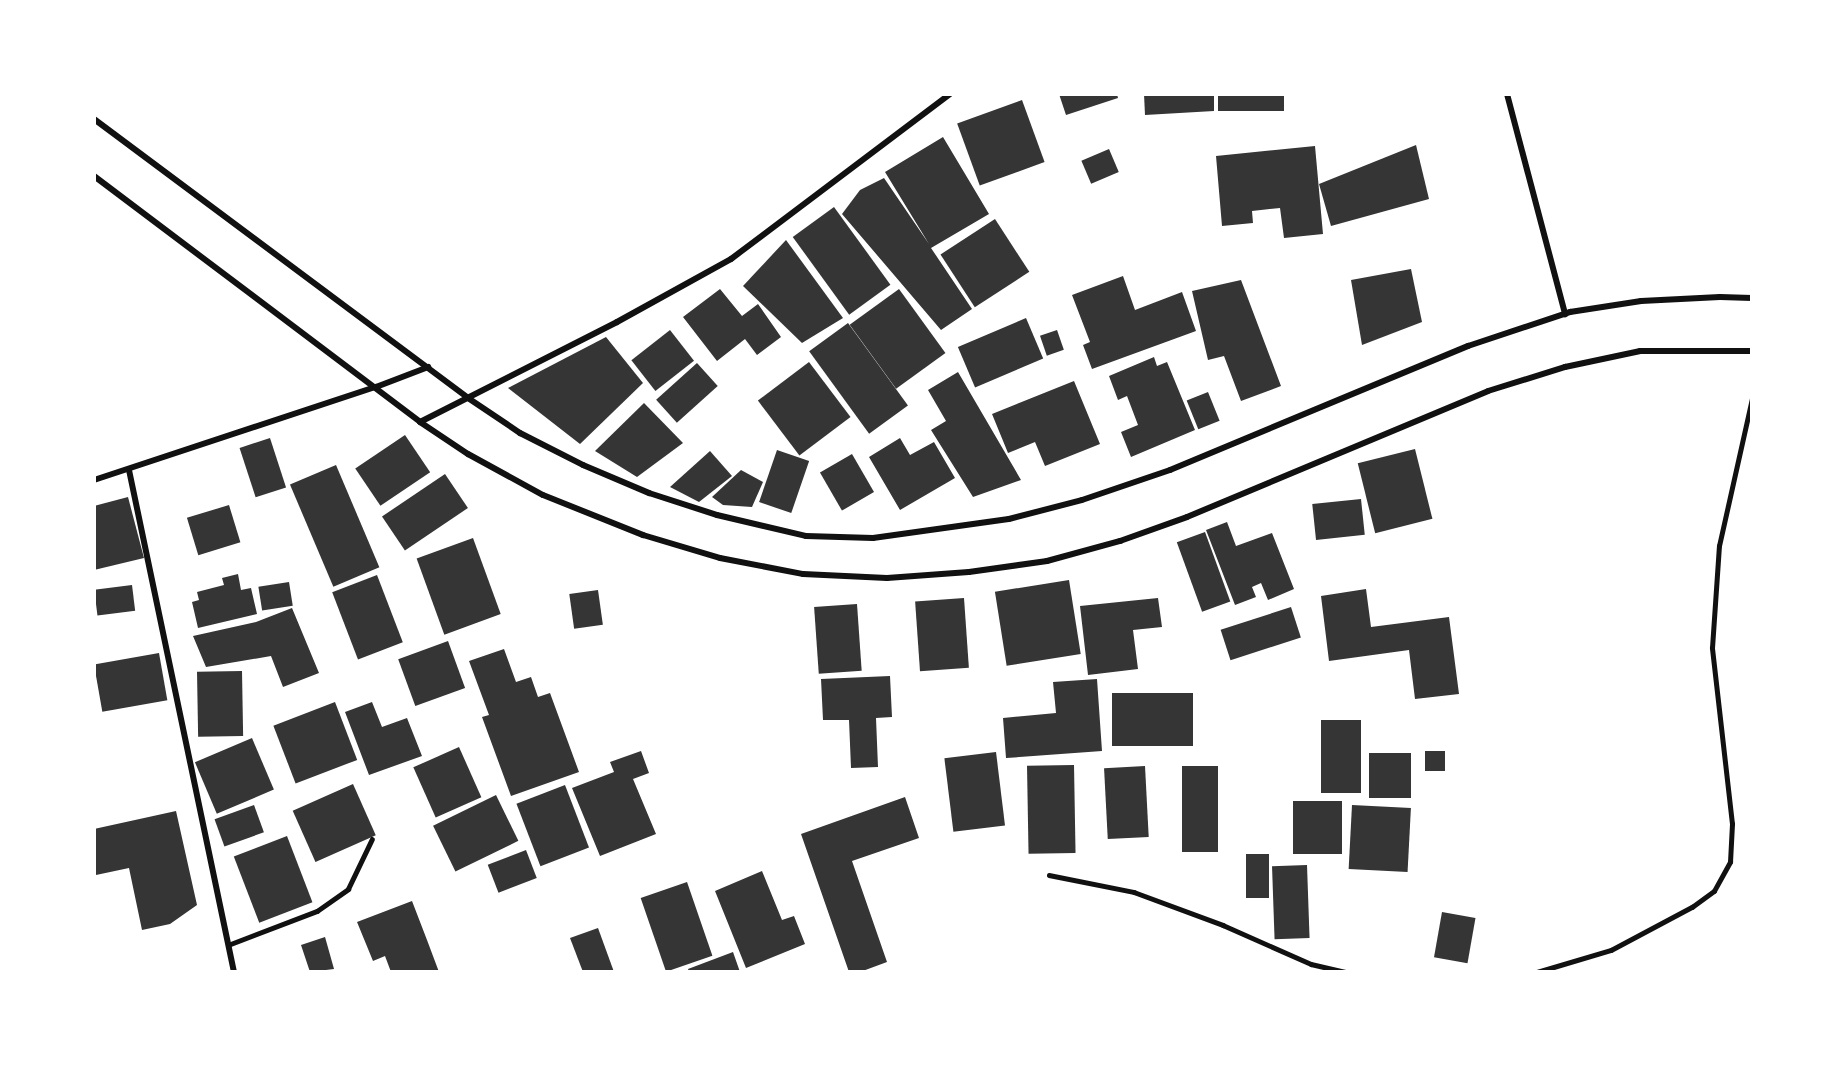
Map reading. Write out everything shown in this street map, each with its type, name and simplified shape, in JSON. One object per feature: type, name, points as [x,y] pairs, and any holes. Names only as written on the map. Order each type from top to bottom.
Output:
[{"type":"street","points":[[420,422],[617,322],[731,258],[950,94]]},
{"type":"street","points":[[1507,94],[1565,314]]},
{"type":"street","points":[[94,119],[468,398],[520,433],[583,465],[649,493],[717,515],[806,536],[873,538],[1009,519],[1082,500],[1170,470],[1468,346],[1565,314],[1641,301],[1720,297],[1752,298]]},
{"type":"street","points":[[94,176],[420,422],[468,454],[543,495],[643,535],[720,558],[803,574],[887,578],[969,572],[1047,561],[1120,541],[1187,517],[1488,391],[1565,367],[1640,351],[1752,351]]},
{"type":"street","points":[[94,480],[376,387],[428,367]]},
{"type":"street","points":[[129,470],[234,972]]},
{"type":"lane","points":[[1537,972],[1611,950],[1692,907],[1714,891],[1730,862],[1732,824],[1712,648],[1719,546],[1752,398]]},
{"type":"lane","points":[[228,945],[317,911],[348,889],[372,839]]},
{"type":"lane","points":[[1049,875],[1134,892],[1223,925],[1311,964],[1346,972]]},
{"type":"building","points":[[1059,94],[1117,94],[1118,98],[1066,115]]},
{"type":"building","points":[[1144,94],[1214,94],[1214,111],[1145,115]]},
{"type":"building","points":[[1218,94],[1284,94],[1284,111],[1218,111]]},
{"type":"building","points":[[1022,100],[1045,162],[980,186],[957,124]]},
{"type":"building","points":[[943,137],[989,214],[931,248],[972,309],[941,330],[842,214],[860,190],[884,178],[929,244],[885,172]]},
{"type":"building","points":[[1416,145],[1429,199],[1331,226],[1319,184]]},
{"type":"building","points":[[1315,146],[1323,234],[1284,238],[1280,208],[1252,211],[1253,223],[1222,226],[1216,156]]},
{"type":"building","points":[[1109,149],[1119,172],[1091,184],[1081,161]]},
{"type":"building","points":[[834,207],[890,285],[849,315],[793,237]]},
{"type":"building","points":[[995,219],[1029,272],[975,307],[940,254]]},
{"type":"building","points":[[786,240],[843,318],[802,343],[743,286]]},
{"type":"building","points":[[1411,269],[1422,322],[1362,345],[1351,280]]},
{"type":"building","points":[[1123,276],[1135,310],[1182,292],[1196,331],[1092,369],[1083,345],[1090,342],[1072,295]]},
{"type":"building","points":[[1241,280],[1281,386],[1241,401],[1224,356],[1208,360],[1192,291]]},
{"type":"building","points":[[720,289],[742,316],[758,304],[781,337],[757,355],[745,339],[717,361],[683,317]]},
{"type":"building","points":[[899,289],[945,353],[896,389],[850,325]]},
{"type":"building","points":[[1026,318],[1043,359],[975,387],[958,347]]},
{"type":"building","points":[[848,323],[908,406],[869,434],[809,351]]},
{"type":"building","points":[[670,330],[694,361],[655,391],[631,360]]},
{"type":"building","points":[[1057,330],[1064,350],[1047,356],[1040,336]]},
{"type":"building","points":[[606,337],[643,383],[580,444],[508,388]]},
{"type":"building","points":[[1154,357],[1157,366],[1167,362],[1195,430],[1131,457],[1121,432],[1138,425],[1127,396],[1118,400],[1109,376]]},
{"type":"building","points":[[809,362],[851,417],[799,456],[758,401]]},
{"type":"building","points":[[697,363],[718,386],[677,423],[656,400]]},
{"type":"building","points":[[958,372],[1021,480],[973,497],[931,430],[946,421],[928,390]]},
{"type":"building","points":[[1074,381],[1100,444],[1045,466],[1035,442],[1008,453],[992,414]]},
{"type":"building","points":[[1208,392],[1220,421],[1198,429],[1187,401]]},
{"type":"building","points":[[644,403],[683,443],[637,477],[595,451]]},
{"type":"building","points":[[405,435],[430,472],[380,506],[355,469]]},
{"type":"building","points":[[270,438],[286,487],[256,497],[240,448]]},
{"type":"building","points":[[900,438],[910,455],[934,442],[955,478],[900,510],[869,457]]},
{"type":"building","points":[[1415,449],[1432,519],[1375,533],[1358,463]]},
{"type":"building","points":[[777,450],[809,461],[791,513],[759,502]]},
{"type":"building","points":[[710,451],[732,476],[699,502],[670,487]]},
{"type":"building","points":[[852,454],[874,492],[842,511],[820,473]]},
{"type":"building","points":[[336,465],[379,567],[333,587],[290,485]]},
{"type":"building","points":[[741,470],[763,482],[752,507],[723,505],[712,497]]},
{"type":"building","points":[[445,474],[468,508],[405,550],[382,516]]},
{"type":"building","points":[[128,497],[144,558],[94,570],[94,506]]},
{"type":"building","points":[[1361,499],[1365,535],[1316,540],[1312,504]]},
{"type":"building","points":[[229,505],[240,542],[198,555],[187,518]]},
{"type":"building","points":[[1227,522],[1236,546],[1272,533],[1294,589],[1268,600],[1261,583],[1252,587],[1256,597],[1235,605],[1206,530]]},
{"type":"building","points":[[1205,532],[1230,602],[1202,612],[1177,542]]},
{"type":"building","points":[[473,538],[501,614],[444,635],[417,559]]},
{"type":"building","points":[[238,574],[241,590],[251,588],[257,614],[198,628],[192,602],[199,600],[197,592],[224,585],[222,578]]},
{"type":"building","points":[[377,575],[403,642],[358,659],[332,592]]},
{"type":"building","points":[[1069,580],[1081,654],[1007,666],[995,592]]},
{"type":"building","points":[[289,582],[293,606],[262,611],[258,587]]},
{"type":"building","points":[[132,585],[135,611],[97,615],[94,590]]},
{"type":"building","points":[[1366,589],[1371,627],[1449,617],[1459,694],[1415,699],[1409,650],[1329,661],[1321,596]]},
{"type":"building","points":[[598,590],[603,625],[574,629],[569,594]]},
{"type":"building","points":[[964,598],[969,668],[920,671],[915,601]]},
{"type":"building","points":[[1158,598],[1162,627],[1133,630],[1138,669],[1088,675],[1080,606]]},
{"type":"building","points":[[857,604],[862,671],[819,674],[814,607]]},
{"type":"building","points":[[1291,607],[1301,637],[1231,660],[1221,630]]},
{"type":"building","points":[[292,608],[319,673],[283,687],[271,656],[206,667],[193,636],[256,622]]},
{"type":"building","points":[[448,641],[465,688],[415,706],[398,659]]},
{"type":"building","points":[[504,649],[516,682],[531,677],[538,697],[550,693],[579,772],[511,796],[482,717],[489,715],[469,661]]},
{"type":"building","points":[[159,653],[167,700],[102,712],[94,664]]},
{"type":"building","points":[[242,671],[243,736],[198,737],[197,672]]},
{"type":"building","points":[[890,676],[892,717],[876,718],[878,767],[851,768],[849,720],[823,720],[821,679]]},
{"type":"building","points":[[1097,679],[1102,751],[1006,758],[1003,718],[1056,713],[1053,682]]},
{"type":"building","points":[[1112,693],[1193,693],[1193,746],[1112,746]]},
{"type":"building","points":[[335,702],[357,760],[296,784],[273,726]]},
{"type":"building","points":[[372,702],[382,727],[407,718],[422,756],[369,775],[345,712]]},
{"type":"building","points":[[1321,720],[1361,720],[1361,793],[1321,793]]},
{"type":"building","points":[[252,738],[274,790],[217,814],[195,762]]},
{"type":"building","points":[[459,747],[481,797],[436,818],[413,767]]},
{"type":"building","points":[[641,751],[649,773],[633,779],[656,834],[600,856],[572,788],[614,772],[610,762]]},
{"type":"building","points":[[1425,751],[1445,751],[1445,771],[1425,771]]},
{"type":"building","points":[[996,752],[1005,825],[953,832],[944,758]]},
{"type":"building","points":[[1369,753],[1411,753],[1411,798],[1369,798]]},
{"type":"building","points":[[1074,765],[1076,853],[1029,854],[1027,766]]},
{"type":"building","points":[[1145,766],[1149,837],[1108,839],[1104,768]]},
{"type":"building","points":[[1182,766],[1218,766],[1218,852],[1182,852]]},
{"type":"building","points":[[353,784],[376,835],[315,862],[293,811]]},
{"type":"building","points":[[565,785],[589,848],[540,866],[516,804]]},
{"type":"building","points":[[496,795],[518,841],[455,872],[433,826]]},
{"type":"building","points":[[905,797],[919,838],[852,861],[887,962],[860,972],[849,972],[801,834]]},
{"type":"building","points":[[1293,801],[1342,801],[1342,854],[1293,854]]},
{"type":"building","points":[[254,805],[264,832],[224,847],[215,819]]},
{"type":"building","points":[[1352,805],[1411,808],[1408,872],[1349,869]]},
{"type":"building","points":[[176,811],[197,905],[170,924],[142,930],[129,868],[96,875],[94,829]]},
{"type":"building","points":[[287,836],[312,902],[259,923],[234,856]]},
{"type":"building","points":[[526,850],[537,878],[498,893],[488,865]]},
{"type":"building","points":[[1246,854],[1269,854],[1269,898],[1246,898]]},
{"type":"building","points":[[1307,865],[1310,938],[1275,939],[1272,866]]},
{"type":"building","points":[[762,871],[782,920],[794,916],[805,944],[746,968],[715,891]]},
{"type":"building","points":[[687,882],[712,956],[666,972],[641,898]]},
{"type":"building","points":[[412,901],[439,972],[391,972],[385,956],[373,961],[357,922]]},
{"type":"building","points":[[1442,912],[1475,918],[1467,963],[1434,957]]},
{"type":"building","points":[[598,928],[614,972],[583,972],[570,938]]},
{"type":"building","points":[[325,937],[334,969],[310,972],[301,945]]},
{"type":"building","points":[[733,952],[740,972],[689,972],[688,969]]}]
